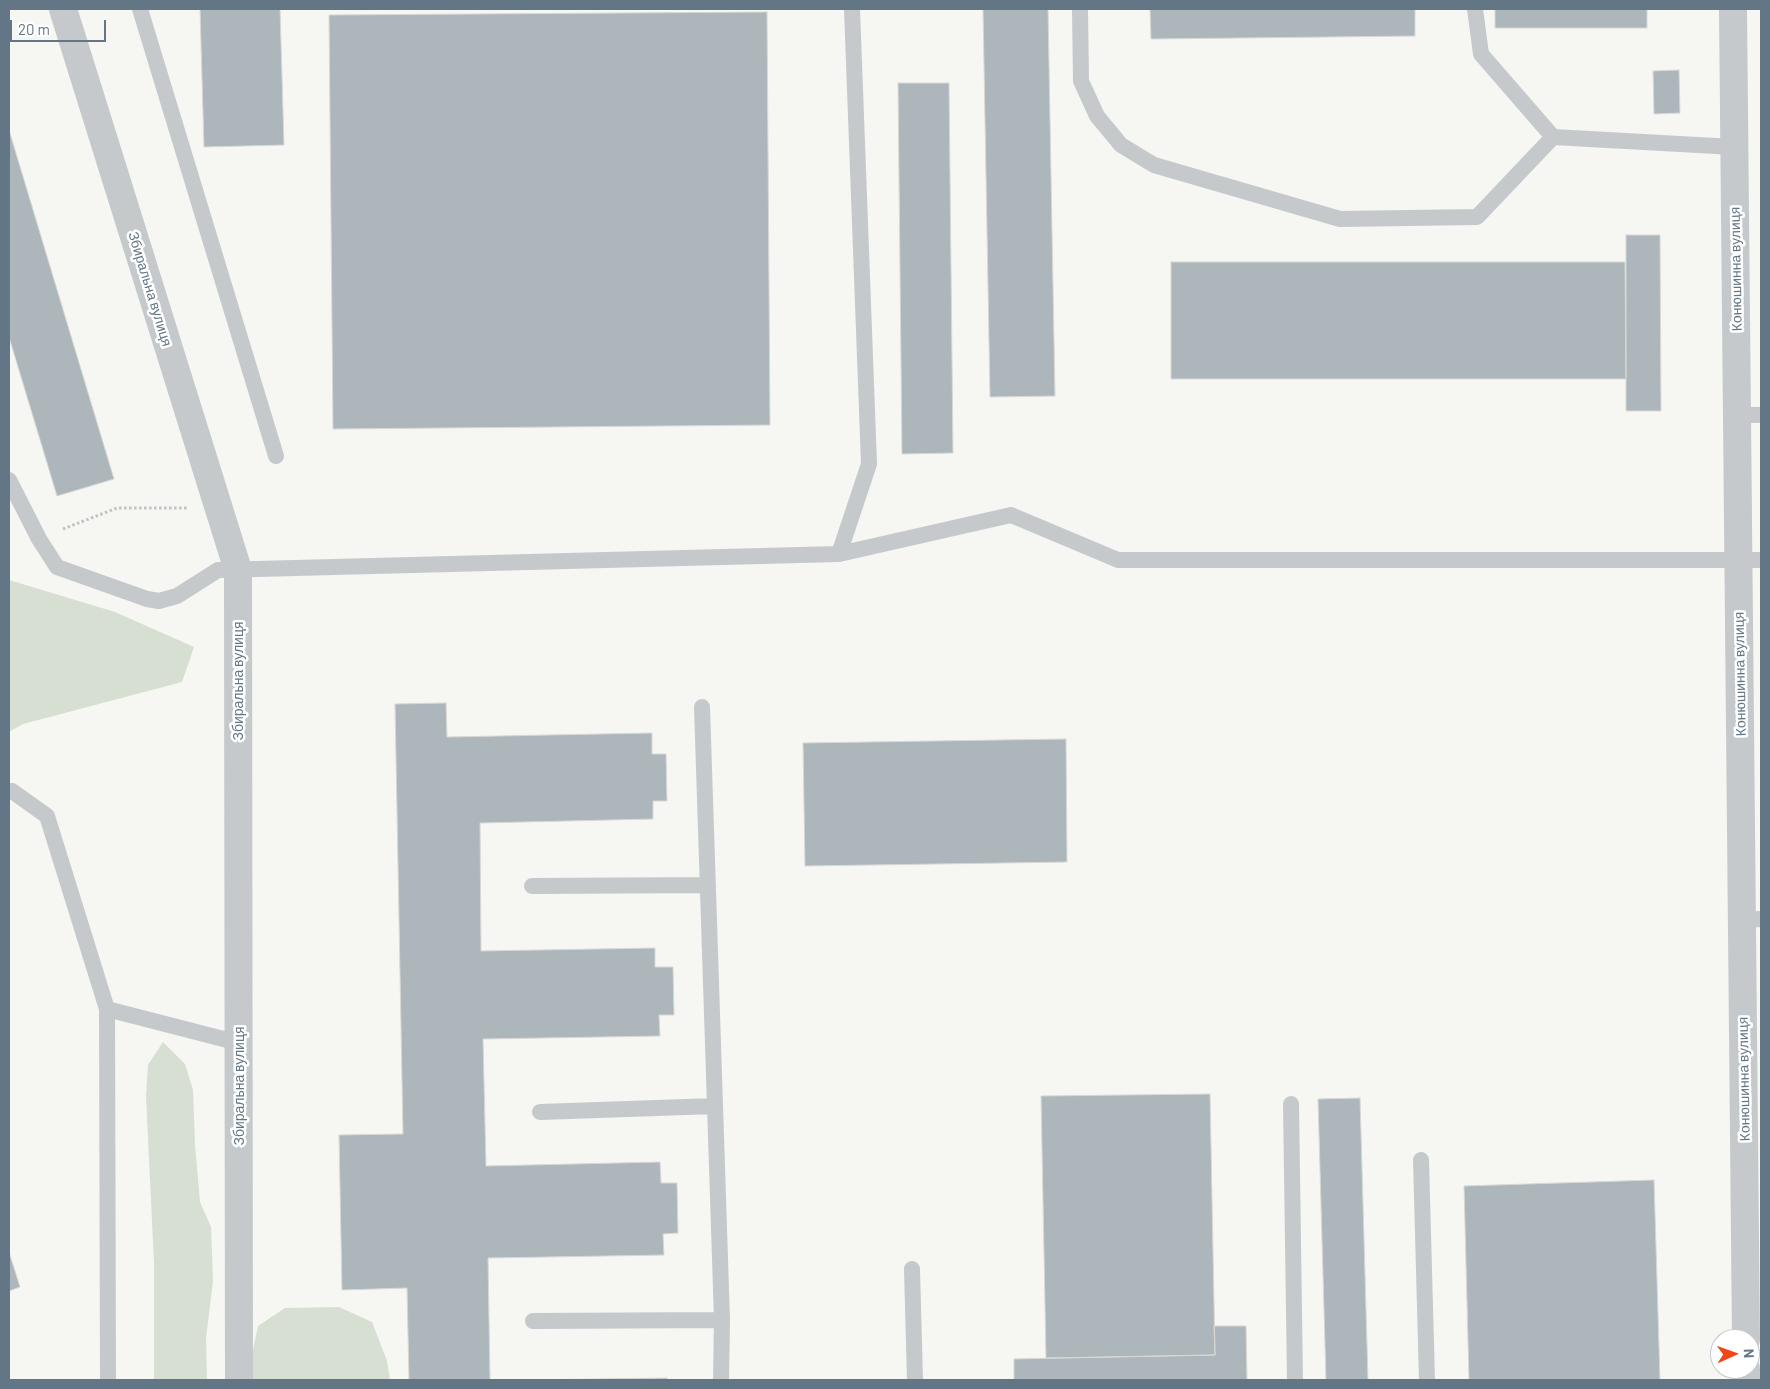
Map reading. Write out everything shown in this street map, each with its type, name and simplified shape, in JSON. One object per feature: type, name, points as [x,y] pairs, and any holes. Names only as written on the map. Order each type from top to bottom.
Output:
[{"type":"street","name":"Збиральна вулиця","points":[[63,9],[238,570],[238,1380]]},
{"type":"street","name":"Конюшинна вулиця","points":[[1737,9],[1734,148],[1749,415],[1752,919],[1746,1329]]},
{"type":"lane","points":[[140,9],[276,456]]},
{"type":"lane","points":[[840,554],[869,464],[852,9]]},
{"type":"lane","points":[[1080,9],[1081,81],[1096,116],[1122,145],[1154,165],[1340,219],[1477,217],[1553,137]]},
{"type":"lane","points":[[1475,9],[1481,54],[1553,137],[1734,148]]},
{"type":"lane","points":[[9,480],[36,533],[57,567],[147,599],[160,601],[177,596],[218,570],[840,554],[1011,515],[1118,560],[1750,560]]},
{"type":"lane","points":[[702,706],[722,1320],[721,1380]]},
{"type":"lane","points":[[9,792],[12,791],[46,816],[107,1009],[108,1380]]},
{"type":"lane","points":[[532,886],[708,885]]},
{"type":"lane","points":[[107,1009],[239,1043]]},
{"type":"lane","points":[[1291,1104],[1295,1380]]},
{"type":"lane","points":[[540,1112],[715,1106]]},
{"type":"lane","points":[[1421,1160],[1427,1380]]},
{"type":"lane","points":[[912,1269],[915,1380]]},
{"type":"lane","points":[[533,1321],[722,1320]]},
{"type":"path","points":[[62,530],[117,508],[189,508]]},
{"type":"shaded area","points":[[9,580],[115,612],[194,647],[182,682],[23,724],[9,732]]},
{"type":"shaded area","points":[[163,1042],[185,1064],[193,1090],[200,1202],[211,1227],[213,1281],[206,1338],[207,1380],[154,1380],[154,1263],[146,1096],[148,1065]]},
{"type":"shaded area","points":[[339,1307],[372,1322],[387,1361],[390,1380],[253,1380],[252,1355],[258,1326],[285,1308]]},
{"type":"building","points":[[200,9],[280,9],[284,145],[204,147]]},
{"type":"building","points":[[983,9],[1048,9],[1055,396],[990,397]]},
{"type":"building","points":[[1150,9],[1415,9],[1415,36],[1151,39]]},
{"type":"building","points":[[1495,9],[1647,9],[1647,28],[1495,28]]},
{"type":"building","points":[[767,12],[770,425],[333,429],[329,15]]},
{"type":"building","points":[[1679,70],[1680,113],[1654,114],[1653,71]]},
{"type":"building","points":[[898,83],[949,83],[953,453],[902,454]]},
{"type":"building","points":[[9,130],[114,479],[57,496],[9,337]]},
{"type":"building","points":[[1626,235],[1660,235],[1661,411],[1626,411]]},
{"type":"building","points":[[1171,262],[1625,262],[1626,379],[1171,379]]},
{"type":"building","points":[[446,703],[447,737],[652,733],[652,754],[666,754],[667,801],[653,801],[653,819],[480,823],[481,951],[655,948],[655,967],[673,967],[674,1015],[659,1015],[660,1036],[483,1039],[486,1166],[660,1162],[661,1183],[677,1183],[678,1233],[663,1234],[664,1255],[488,1258],[490,1380],[409,1380],[407,1288],[342,1290],[339,1135],[403,1134],[395,704]]},
{"type":"building","points":[[1066,739],[1067,862],[805,866],[803,743]]},
{"type":"building","points":[[1210,1094],[1215,1355],[1046,1358],[1041,1096]]},
{"type":"building","points":[[1360,1098],[1368,1380],[1326,1380],[1318,1099]]},
{"type":"building","points":[[1654,1180],[1660,1380],[1469,1380],[1464,1186]]},
{"type":"building","points":[[9,1252],[20,1287],[9,1291]]},
{"type":"building","points":[[1214,1326],[1246,1326],[1247,1380],[1014,1380],[1014,1359],[1215,1355]]},
{"type":"building","points":[[667,1378],[667,1380],[531,1380]]}]
